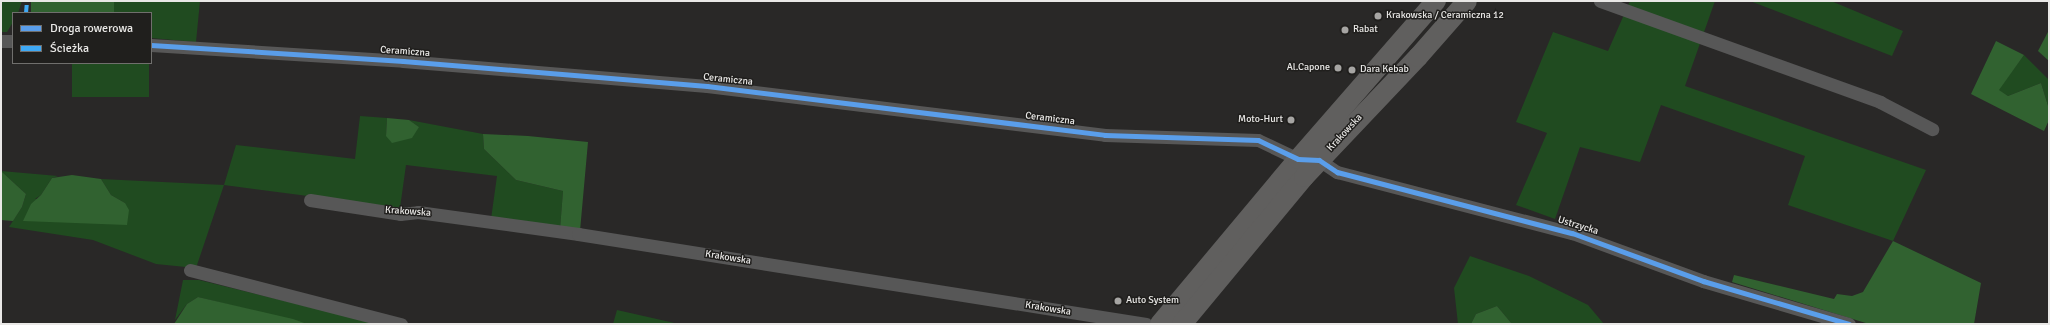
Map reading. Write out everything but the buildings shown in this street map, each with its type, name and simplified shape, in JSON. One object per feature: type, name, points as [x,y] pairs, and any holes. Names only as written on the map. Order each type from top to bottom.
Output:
[{"type":"main road","name":"Krakowska","points":[[1160,324],[1298,159],[1436,1]]},
{"type":"main road","name":"Krakowska","points":[[1182,324],[1319,160],[1418,57],[1467,1]]},
{"type":"street","points":[[1600,1],[1880,102],[1932,129]]},
{"type":"street","points":[[1,41],[12,40]]},
{"type":"street","name":"Ceramiczna","points":[[152,45],[403,61],[707,86],[1105,134],[1246,138],[1258,140],[1298,159]]},
{"type":"street","points":[[1298,159],[1319,160]]},
{"type":"street","name":"Ustrzycka","points":[[1319,160],[1336,172],[1572,233],[1709,283],[1849,324]]},
{"type":"street","name":"Krakowska","points":[[310,200],[400,214],[418,212],[578,234],[1146,324]]},
{"type":"street","points":[[190,270],[400,324]]},
{"type":"green space","points":[[2,1],[22,1],[18,12],[12,12],[12,24],[7,32],[1,32]]},
{"type":"green space","points":[[31,1],[114,1],[114,12],[31,12]]},
{"type":"green space","points":[[114,1],[200,1],[196,42],[152,38],[152,12],[108,12]]},
{"type":"green space","points":[[1630,1],[1715,1],[1685,86],[1926,170],[1893,241],[1788,205],[1805,156],[1661,105],[1640,162],[1580,147],[1555,219],[1516,205],[1547,133],[1516,122],[1553,32],[1608,51]]},
{"type":"green space","points":[[1750,1],[1831,1],[1903,31],[1892,56]]},
{"type":"green space","points":[[2049,30],[2049,61],[2038,51]]},
{"type":"green space","points":[[1996,41],[2024,55],[1999,90],[2008,96],[2041,83],[2049,109],[2049,120],[2044,131],[1971,94]]},
{"type":"green space","points":[[2024,55],[2049,80],[2049,109],[2041,83],[2008,96],[1998,90]]},
{"type":"green space","points":[[72,64],[149,64],[149,97],[72,97]]},
{"type":"green space","points":[[360,116],[387,118],[386,136],[419,127],[409,120],[483,134],[484,149],[516,180],[563,191],[560,229],[491,219],[497,176],[406,165],[400,208],[224,185],[236,145],[355,159]]},
{"type":"green space","points":[[387,118],[409,120],[419,127],[412,138],[392,143],[386,136]]},
{"type":"green space","points":[[483,134],[528,136],[588,142],[580,231],[560,229],[563,191],[516,180],[484,149]]},
{"type":"green space","points":[[1,171],[58,176],[52,178],[41,195],[35,199],[125,203],[111,195],[101,179],[224,185],[196,268],[156,264],[93,240],[9,227],[22,207],[26,194]]},
{"type":"green space","points":[[1,171],[26,194],[22,207],[13,221],[1,220]]},
{"type":"green space","points":[[72,175],[101,179],[111,195],[125,203],[129,210],[127,225],[23,221],[31,204],[41,195],[52,178]]},
{"type":"green space","points":[[1893,241],[1981,283],[1974,324],[1869,324],[1732,282],[1734,275],[1834,299],[1837,294],[1852,296],[1863,292]]},
{"type":"green space","points":[[1470,256],[1529,276],[1588,305],[1604,324],[1512,324],[1497,306],[1476,314],[1471,324],[1458,324],[1454,288]]},
{"type":"green space","points":[[183,280],[199,280],[379,324],[307,324],[198,297],[187,304],[175,320]]},
{"type":"green space","points":[[198,297],[293,319],[307,324],[174,324],[187,304]]},
{"type":"green space","points":[[1497,306],[1512,324],[1471,324],[1476,314]]},
{"type":"green space","points":[[617,310],[679,324],[613,324]]},
{"type":"marked path","points":[[26,12],[27,1]]},
{"type":"cycle path","points":[[152,45],[403,61],[707,86],[1105,135],[1258,140],[1298,159],[1319,160],[1337,172],[1572,233],[1703,281],[1849,324]]},
{"type":"place","name":"Krakowska / Ceramiczna 12","points":[[1378,16]]},
{"type":"place","name":"Rabat","points":[[1345,30]]},
{"type":"place","name":"Al.Capone","points":[[1338,68]]},
{"type":"place","name":"Dara Kebab","points":[[1352,70]]},
{"type":"place","name":"Moto-Hurt","points":[[1291,120]]},
{"type":"place","name":"Auto System","points":[[1118,301]]}]
